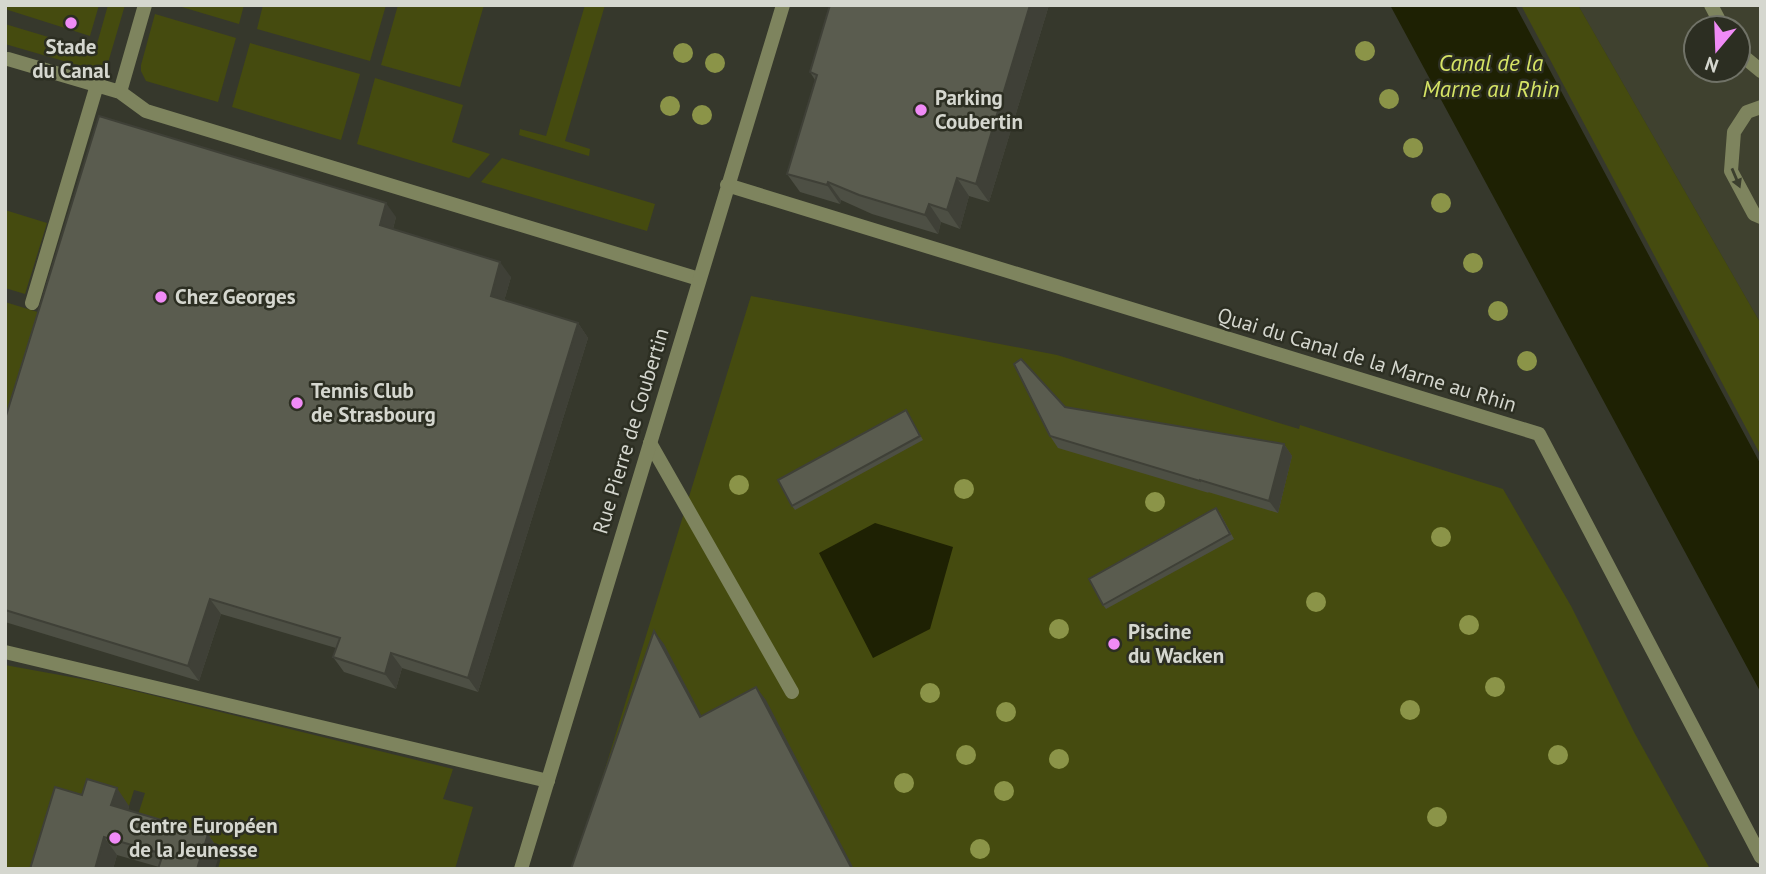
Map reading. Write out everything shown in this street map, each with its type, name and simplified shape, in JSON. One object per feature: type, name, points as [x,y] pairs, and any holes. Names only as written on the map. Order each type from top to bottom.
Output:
[{"type":"street","points":[[120,92],[145,5]]},
{"type":"street","name":"Rue Pierre de Coubertin","points":[[522,869],[783,5]]},
{"type":"street","points":[[8,59],[120,92],[146,111],[699,279]]},
{"type":"street","points":[[32,303],[97,85]]},
{"type":"street","points":[[1761,107],[1747,112],[1734,132],[1731,171],[1754,214],[1761,217]]},
{"type":"street","name":"Quai du Canal de la Marne au Rhin","points":[[727,185],[1539,435],[1761,857]]},
{"type":"street","points":[[650,443],[792,692]]},
{"type":"street","points":[[5,652],[548,781]]},
{"type":"shaded area","points":[[1578,5],[1761,5],[1761,324]]},
{"type":"green space","name":"Stade du Canal","points":[[5,5],[99,5],[90,36],[5,9]]},
{"type":"green space","points":[[108,5],[125,5],[105,73],[5,44],[5,24],[95,51]]},
{"type":"green space","points":[[175,5],[244,5],[239,24]]},
{"type":"green space","points":[[263,5],[386,5],[370,61],[257,29]]},
{"type":"green space","points":[[398,5],[484,5],[460,87],[381,65]]},
{"type":"green space","points":[[585,5],[605,5],[565,141],[590,149],[589,156],[519,135],[520,129],[546,136]]},
{"type":"green space","points":[[1521,5],[1578,5],[1761,324],[1761,456]]},
{"type":"green space","points":[[155,14],[236,38],[218,102],[146,81],[141,65]]},
{"type":"green space","points":[[250,43],[360,74],[341,140],[232,107]]},
{"type":"green space","points":[[375,78],[463,105],[452,142],[490,154],[469,178],[357,144]]},
{"type":"green space","points":[[502,158],[655,204],[647,231],[481,182]]},
{"type":"green space","points":[[5,210],[47,223],[25,294],[5,288]]},
{"type":"green space","name":"Piscine du Wacken","points":[[751,296],[1057,355],[1299,429],[1300,425],[1503,489],[1571,606],[1634,732],[1710,869],[574,869]]},
{"type":"green space","points":[[5,302],[41,313],[5,428]]},
{"type":"green space","points":[[5,665],[98,682],[453,769],[443,799],[473,807],[455,869],[218,869],[224,846],[137,818],[145,793],[134,790],[129,806],[98,796],[43,869],[5,869]]},
{"type":"water","name":"Canal de la Marne au Rhin","points":[[1390,5],[1515,5],[1761,465],[1761,693]]},
{"type":"water","points":[[875,523],[953,547],[930,629],[873,658],[819,553]]},
{"type":"building","name":"Parking Coubertin","points":[[830,5],[1030,5],[976,184],[957,178],[947,210],[929,204],[925,215],[859,195],[828,182],[827,185],[787,174],[817,75],[810,72]]},
{"type":"building","name":"Tennis Club de Strasbourg","points":[[99,116],[386,203],[380,225],[500,262],[491,296],[578,323],[468,678],[391,653],[385,674],[333,657],[340,638],[210,599],[188,666],[5,610],[5,419]]},
{"type":"building","points":[[1021,359],[1065,407],[1284,444],[1269,501],[1050,436],[1014,364]]},
{"type":"building","points":[[906,410],[920,436],[792,506],[778,480]]},
{"type":"building","points":[[1216,508],[1230,534],[1103,605],[1089,579]]},
{"type":"building","points":[[654,631],[700,717],[756,687],[852,869],[571,869]]},
{"type":"building","points":[[87,779],[117,788],[111,805],[208,834],[197,869],[158,869],[163,854],[104,837],[95,869],[30,869],[55,787],[82,795]]},
{"type":"place","name":"Stade du Canal","points":[[71,23]]},
{"type":"place","name":"Parking Coubertin","points":[[921,110]]},
{"type":"place","name":"Chez Georges","points":[[161,297]]},
{"type":"place","name":"Tennis Club de Strasbourg","points":[[297,403]]},
{"type":"place","name":"Piscine du Wacken","points":[[1114,644]]},
{"type":"place","name":"Centre Européen de la Jeunesse","points":[[115,838]]}]
